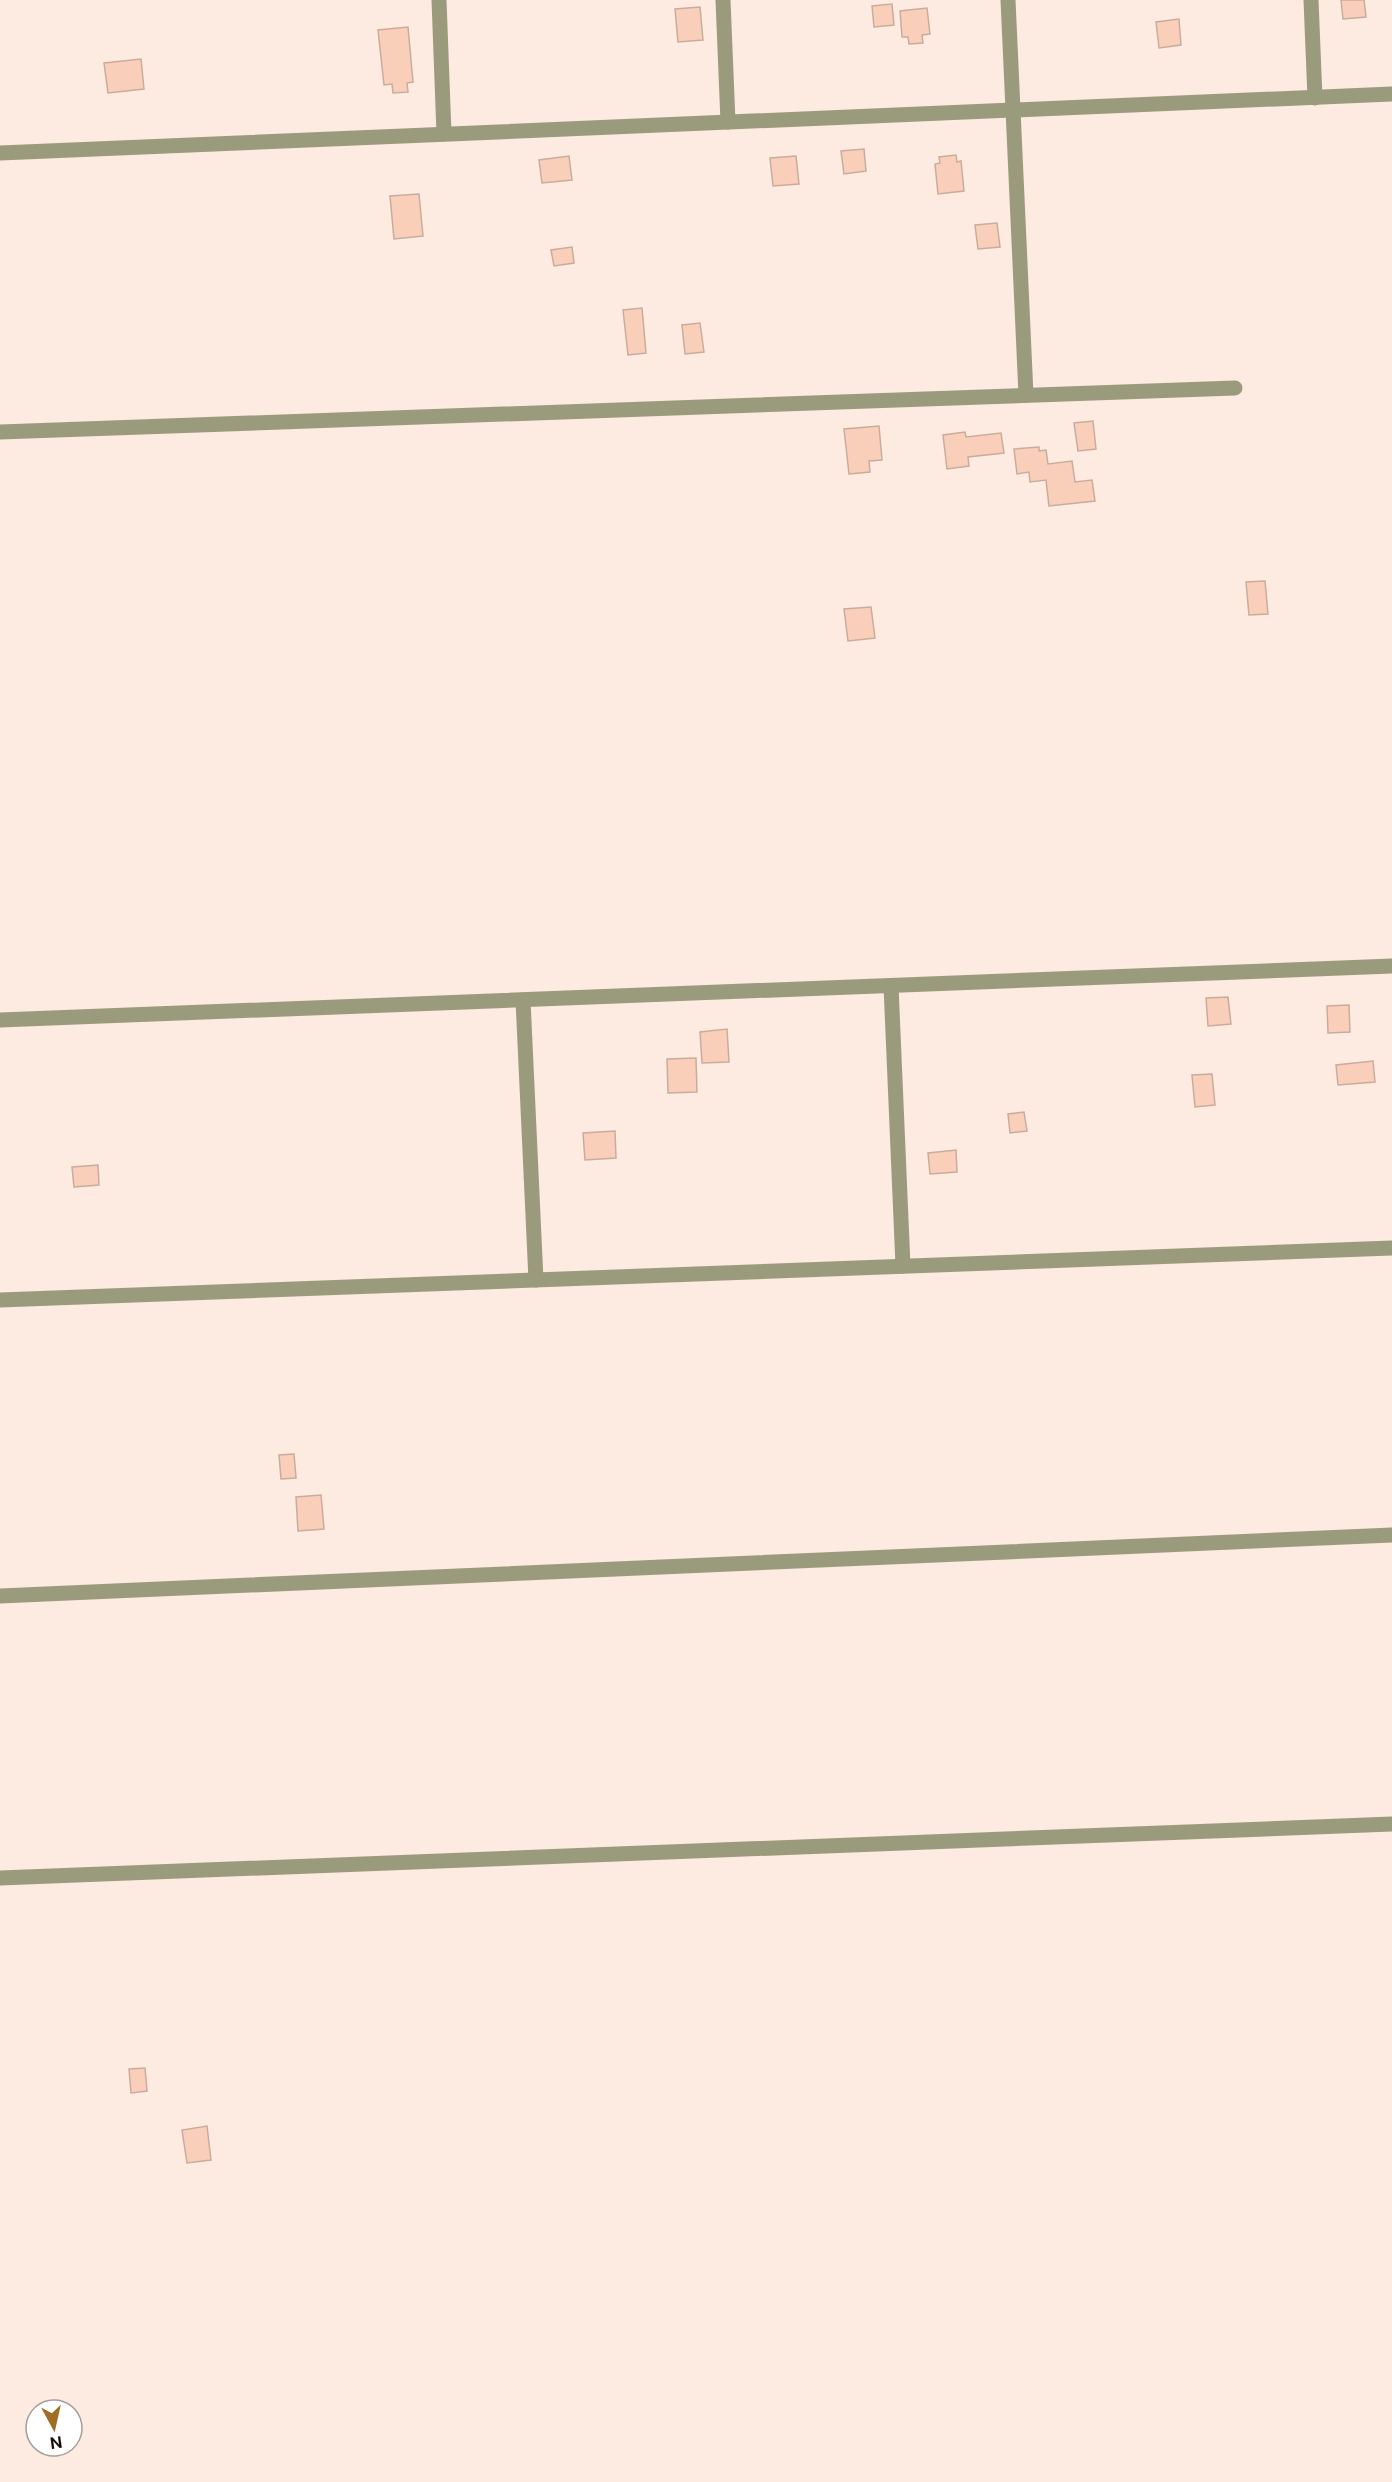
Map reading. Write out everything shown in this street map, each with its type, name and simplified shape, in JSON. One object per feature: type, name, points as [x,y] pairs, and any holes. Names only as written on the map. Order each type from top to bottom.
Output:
[{"type":"street","points":[[439,0],[444,134]]},
{"type":"street","points":[[723,0],[728,122]]},
{"type":"street","points":[[1008,0],[1026,396]]},
{"type":"street","points":[[1311,0],[1315,98]]},
{"type":"street","points":[[0,153],[1392,94]]},
{"type":"street","points":[[0,432],[1235,388]]},
{"type":"street","points":[[0,1020],[1392,966]]},
{"type":"street","points":[[891,986],[903,1266]]},
{"type":"street","points":[[523,1000],[536,1280]]},
{"type":"street","points":[[0,1300],[1392,1248]]},
{"type":"street","points":[[0,1596],[1392,1535]]},
{"type":"street","points":[[0,1878],[1392,1824]]},
{"type":"building","points":[[1341,0],[1364,0],[1366,17],[1343,19]]},
{"type":"building","points":[[892,4],[894,25],[874,27],[872,6]]},
{"type":"building","points":[[700,7],[703,40],[678,42],[675,9]]},
{"type":"building","points":[[927,8],[930,34],[922,35],[923,43],[909,44],[908,37],[902,37],[900,11]]},
{"type":"building","points":[[1179,19],[1181,45],[1159,48],[1156,22]]},
{"type":"building","points":[[408,27],[413,82],[407,83],[408,92],[393,93],[392,84],[384,85],[378,30]]},
{"type":"building","points":[[141,59],[144,89],[108,93],[104,63]]},
{"type":"building","points":[[864,149],[866,171],[844,174],[841,151]]},
{"type":"building","points":[[956,155],[957,162],[961,161],[964,191],[938,194],[935,164],[940,163],[939,157]]},
{"type":"building","points":[[569,156],[572,180],[542,183],[539,160]]},
{"type":"building","points":[[796,156],[799,184],[773,186],[770,158]]},
{"type":"building","points":[[419,194],[423,236],[394,239],[390,196]]},
{"type":"building","points":[[997,223],[1000,247],[978,249],[975,225]]},
{"type":"building","points":[[572,247],[574,263],[554,266],[551,250]]},
{"type":"building","points":[[642,308],[646,353],[628,355],[623,310]]},
{"type":"building","points":[[700,323],[704,352],[685,354],[682,325]]},
{"type":"building","points":[[1093,421],[1096,449],[1078,451],[1074,423]]},
{"type":"building","points":[[879,426],[882,460],[869,461],[870,472],[849,474],[844,429]]},
{"type":"building","points":[[965,432],[966,437],[1001,433],[1004,453],[968,457],[969,466],[947,469],[943,435]]},
{"type":"building","points":[[1039,447],[1039,451],[1046,450],[1048,464],[1072,461],[1075,482],[1092,480],[1095,501],[1049,506],[1046,480],[1030,482],[1029,472],[1017,474],[1014,449]]},
{"type":"building","points":[[1265,581],[1268,614],[1249,615],[1246,582]]},
{"type":"building","points":[[871,607],[875,638],[848,641],[844,609]]},
{"type":"building","points":[[1228,997],[1231,1024],[1208,1026],[1206,998]]},
{"type":"building","points":[[1349,1005],[1350,1032],[1328,1033],[1327,1006]]},
{"type":"building","points":[[727,1029],[729,1062],[702,1063],[700,1032]]},
{"type":"building","points":[[696,1058],[697,1092],[668,1093],[667,1059]]},
{"type":"building","points":[[1373,1061],[1375,1082],[1338,1085],[1336,1065]]},
{"type":"building","points":[[1212,1074],[1215,1105],[1195,1107],[1192,1075]]},
{"type":"building","points":[[1024,1112],[1027,1131],[1010,1133],[1008,1114]]},
{"type":"building","points":[[615,1131],[616,1158],[585,1160],[583,1133]]},
{"type":"building","points":[[956,1150],[957,1172],[930,1174],[928,1153]]},
{"type":"building","points":[[98,1165],[99,1185],[74,1187],[72,1167]]},
{"type":"building","points":[[294,1454],[296,1478],[281,1479],[279,1455]]},
{"type":"building","points":[[321,1495],[324,1529],[298,1531],[296,1497]]},
{"type":"building","points":[[145,2068],[147,2091],[131,2093],[129,2069]]},
{"type":"building","points":[[207,2126],[211,2160],[187,2163],[182,2130]]}]
